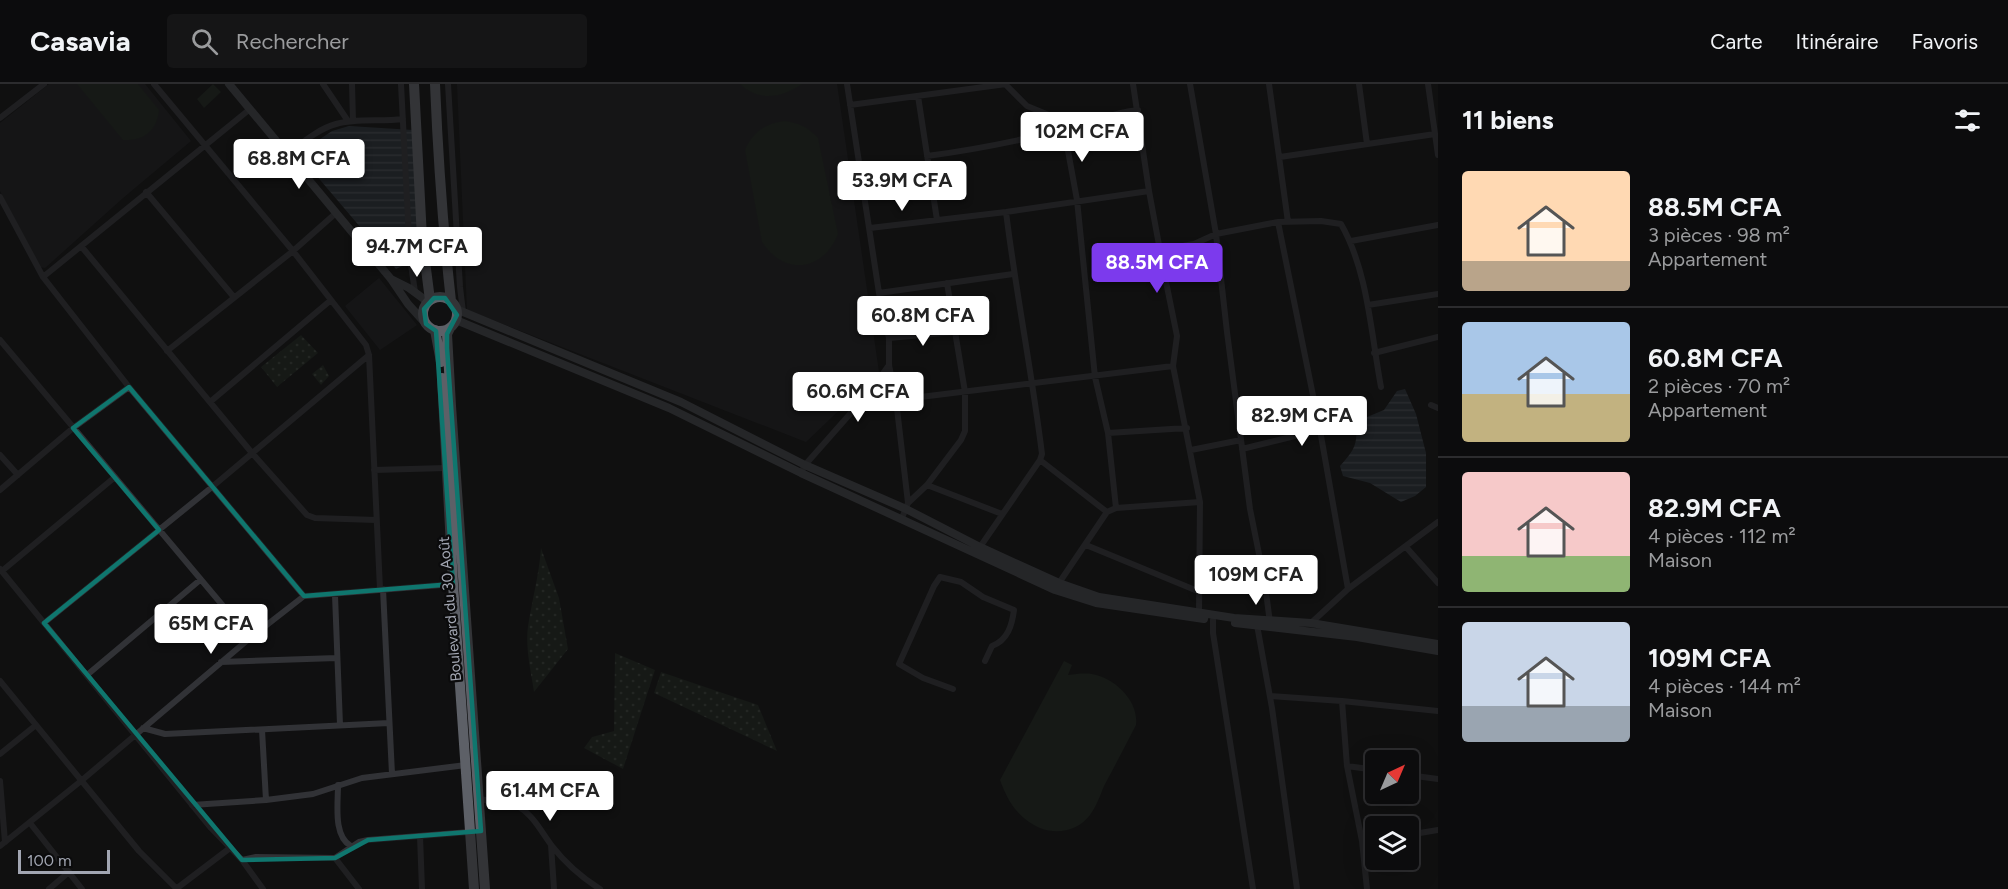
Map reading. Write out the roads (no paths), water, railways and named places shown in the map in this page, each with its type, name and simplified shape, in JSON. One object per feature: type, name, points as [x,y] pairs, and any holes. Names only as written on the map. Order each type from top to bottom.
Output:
[{"type":"highway","points":[[414,84],[422,238],[429,301],[423,314],[431,327],[443,331],[455,314],[441,297],[429,301]]},
{"type":"highway","name":"Boulevard du 30 Août","points":[[435,84],[447,272],[455,314],[447,334],[475,730],[478,799],[474,889]]},
{"type":"highway","name":"Boulevard du 30 Août","points":[[431,327],[441,359],[453,584],[466,765],[485,889]]},
{"type":"highway","points":[[463,731],[475,730]]},
{"type":"main road","points":[[233,85],[250,109],[391,279],[408,304],[431,327]]},
{"type":"main road","points":[[391,279],[429,301]]},
{"type":"main road","points":[[455,314],[803,469],[1055,590],[1096,603],[1213,620],[1257,625],[1311,623],[1438,644]]},
{"type":"main road","points":[[803,469],[907,506],[980,547],[1059,584],[1099,597],[1438,651]]},
{"type":"street","points":[[0,118],[44,84]]},
{"type":"street","points":[[154,84],[293,251],[366,345],[369,355],[376,520],[392,774]]},
{"type":"street","points":[[323,84],[351,121]]},
{"type":"street","points":[[351,121],[352,84]]},
{"type":"street","points":[[401,84],[410,258],[415,292]]},
{"type":"street","points":[[448,84],[460,287],[455,314]]},
{"type":"street","points":[[847,84],[879,293],[889,338],[889,365],[896,400],[907,506]]},
{"type":"street","points":[[850,105],[1006,84],[1027,106],[1056,118],[1064,129],[1077,200],[1095,377],[1108,433],[1116,508]]},
{"type":"street","points":[[1132,84],[1138,110],[1149,190],[1177,336],[1172,359],[1173,366],[1200,502],[1199,613]]},
{"type":"street","points":[[1190,84],[1216,234],[1250,509],[1270,623]]},
{"type":"street","points":[[1269,84],[1288,222]]},
{"type":"street","points":[[1359,84],[1366,144]]},
{"type":"street","points":[[1428,84],[1438,155]]},
{"type":"street","points":[[918,96],[937,220]]},
{"type":"street","points":[[43,277],[250,109]]},
{"type":"street","points":[[927,156],[958,152],[1064,129],[1104,116],[1138,110]]},
{"type":"street","points":[[287,154],[320,130],[351,121],[403,119]]},
{"type":"street","points":[[1280,157],[1435,134]]},
{"type":"street","points":[[870,228],[1006,212],[1149,190]]},
{"type":"street","points":[[146,192],[233,296]]},
{"type":"street","points":[[0,197],[43,277],[129,387],[304,596]]},
{"type":"street","points":[[980,547],[1042,454],[1033,382],[1013,274],[1006,212]]},
{"type":"street","points":[[168,351],[233,296],[293,251],[336,213]]},
{"type":"street","points":[[1160,250],[1194,244],[1216,234],[1278,222],[1320,220],[1341,224],[1351,241],[1368,305],[1381,387]]},
{"type":"street","points":[[1278,222],[1320,430],[1348,589]]},
{"type":"street","points":[[1351,241],[1438,225]]},
{"type":"street","points":[[1164,272],[1194,244]]},
{"type":"street","points":[[81,246],[252,453],[311,517],[376,520]]},
{"type":"street","points":[[879,293],[1013,274]]},
{"type":"street","points":[[902,518],[907,506],[927,485],[964,436],[964,392],[947,283]]},
{"type":"street","points":[[1368,305],[1438,294]]},
{"type":"street","points":[[210,402],[331,300]]},
{"type":"street","points":[[889,338],[954,332]]},
{"type":"street","points":[[1374,353],[1438,337]]},
{"type":"street","points":[[0,340],[250,638]]},
{"type":"street","points":[[44,623],[212,487],[369,355]]},
{"type":"street","points":[[803,469],[872,389],[889,365]]},
{"type":"street","points":[[896,400],[1173,366]]},
{"type":"street","points":[[0,490],[74,428],[129,387]]},
{"type":"street","points":[[872,389],[890,394],[896,400]]},
{"type":"street","points":[[1242,449],[1356,421]]},
{"type":"street","points":[[1108,433],[1187,428]]},
{"type":"street","points":[[1191,450],[1241,440]]},
{"type":"street","points":[[0,455],[18,475]]},
{"type":"street","points":[[1040,460],[1107,512]]},
{"type":"street","points":[[374,470],[446,468]]},
{"type":"street","points":[[115,477],[1,570],[192,805],[242,860],[263,889]]},
{"type":"street","points":[[927,485],[1002,514]]},
{"type":"street","points":[[1059,584],[1107,512],[1116,508],[1200,502]]},
{"type":"street","points":[[1311,623],[1348,589],[1438,522]]},
{"type":"street","points":[[1086,545],[1200,592]]},
{"type":"street","points":[[1406,547],[1438,583]]},
{"type":"street","points":[[953,689],[923,678],[899,664],[940,577],[961,582],[983,597],[1014,610],[1006,637],[992,646],[985,662]]},
{"type":"street","points":[[87,675],[200,580]]},
{"type":"street","points":[[3,844],[250,638],[304,596],[453,584]]},
{"type":"street","points":[[335,595],[340,725]]},
{"type":"street","points":[[1213,620],[1213,633],[1253,889]]},
{"type":"street","points":[[1257,625],[1270,696],[1297,889]]},
{"type":"street","points":[[221,662],[337,658]]},
{"type":"street","points":[[0,681],[139,850],[176,889],[230,848]]},
{"type":"street","points":[[1270,696],[1438,711]]},
{"type":"street","points":[[1342,701],[1347,766],[1362,841],[1367,889]]},
{"type":"street","points":[[143,728],[165,734],[389,723]]},
{"type":"street","points":[[0,754],[36,725]]},
{"type":"street","points":[[262,730],[266,800]]},
{"type":"street","points":[[192,805],[313,794],[362,778],[466,765]]},
{"type":"street","points":[[1347,766],[1365,768]]},
{"type":"street","points":[[1419,776],[1438,779]]},
{"type":"street","points":[[0,782],[3,844]]},
{"type":"street","points":[[338,785],[339,832],[344,842],[351,846]]},
{"type":"street","points":[[478,799],[508,803],[519,807],[538,826],[550,844],[577,874],[600,889]]},
{"type":"street","points":[[30,823],[82,889]]},
{"type":"street","points":[[1419,833],[1438,830]]},
{"type":"street","points":[[242,860],[256,857],[335,858],[351,846],[368,840],[475,831]]},
{"type":"street","points":[[420,837],[422,889]]},
{"type":"street","points":[[550,844],[554,889]]},
{"type":"street","points":[[335,858],[358,889]]},
{"type":"street","points":[[49,889],[69,872]]}]
